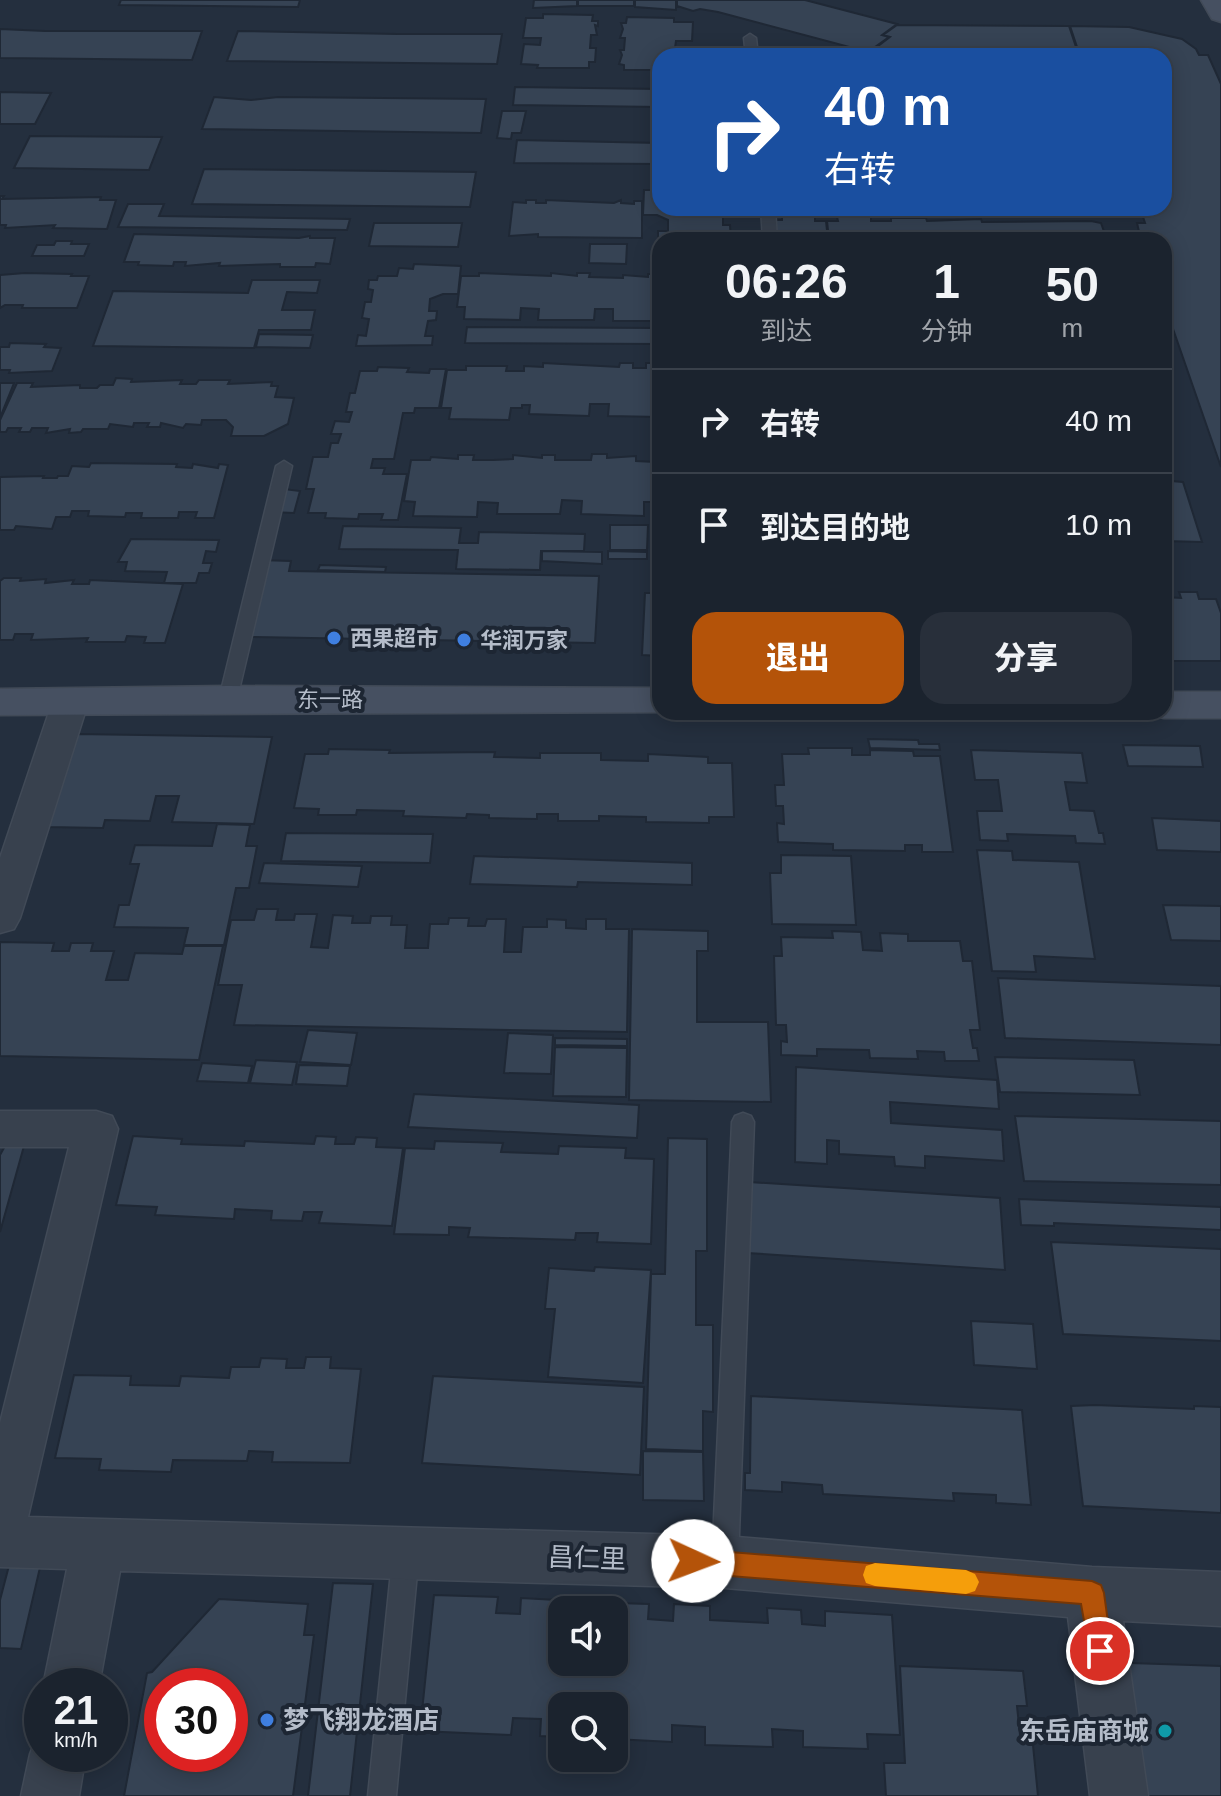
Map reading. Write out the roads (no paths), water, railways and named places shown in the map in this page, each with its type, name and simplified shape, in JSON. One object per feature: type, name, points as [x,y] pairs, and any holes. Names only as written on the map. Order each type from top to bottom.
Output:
[{"type":"street","points":[[1214,0],[1221,14]]},
{"type":"street","name":"东一路","points":[[0,702],[228,699],[652,701]]},
{"type":"street","points":[[0,918],[70,703]]},
{"type":"street","points":[[1172,705],[1221,705]]},
{"type":"street","points":[[0,1129],[96,1129],[0,1527]]},
{"type":"street","name":"昌仁里","points":[[0,1542],[725,1562],[1092,1593],[1221,1599]]},
{"type":"street","points":[[74,1668],[98,1547]]},
{"type":"street","points":[[1092,1593],[1119,1796]]},
{"type":"street","points":[[50,1796],[55,1772]]},
{"type":"lane","points":[[750,38],[751,48]]},
{"type":"lane","points":[[228,699],[284,466]]},
{"type":"lane","points":[[725,1562],[743,1122]]},
{"type":"lane","points":[[382,1796],[406,1552]]},
{"type":"place","name":"西果超市","points":[[334,638]]},
{"type":"place","name":"华润万家","points":[[464,640]]},
{"type":"place","name":"梦飞翔龙酒店","points":[[267,1720]]},
{"type":"place","name":"东岳庙商城","points":[[1165,1731]]}]
